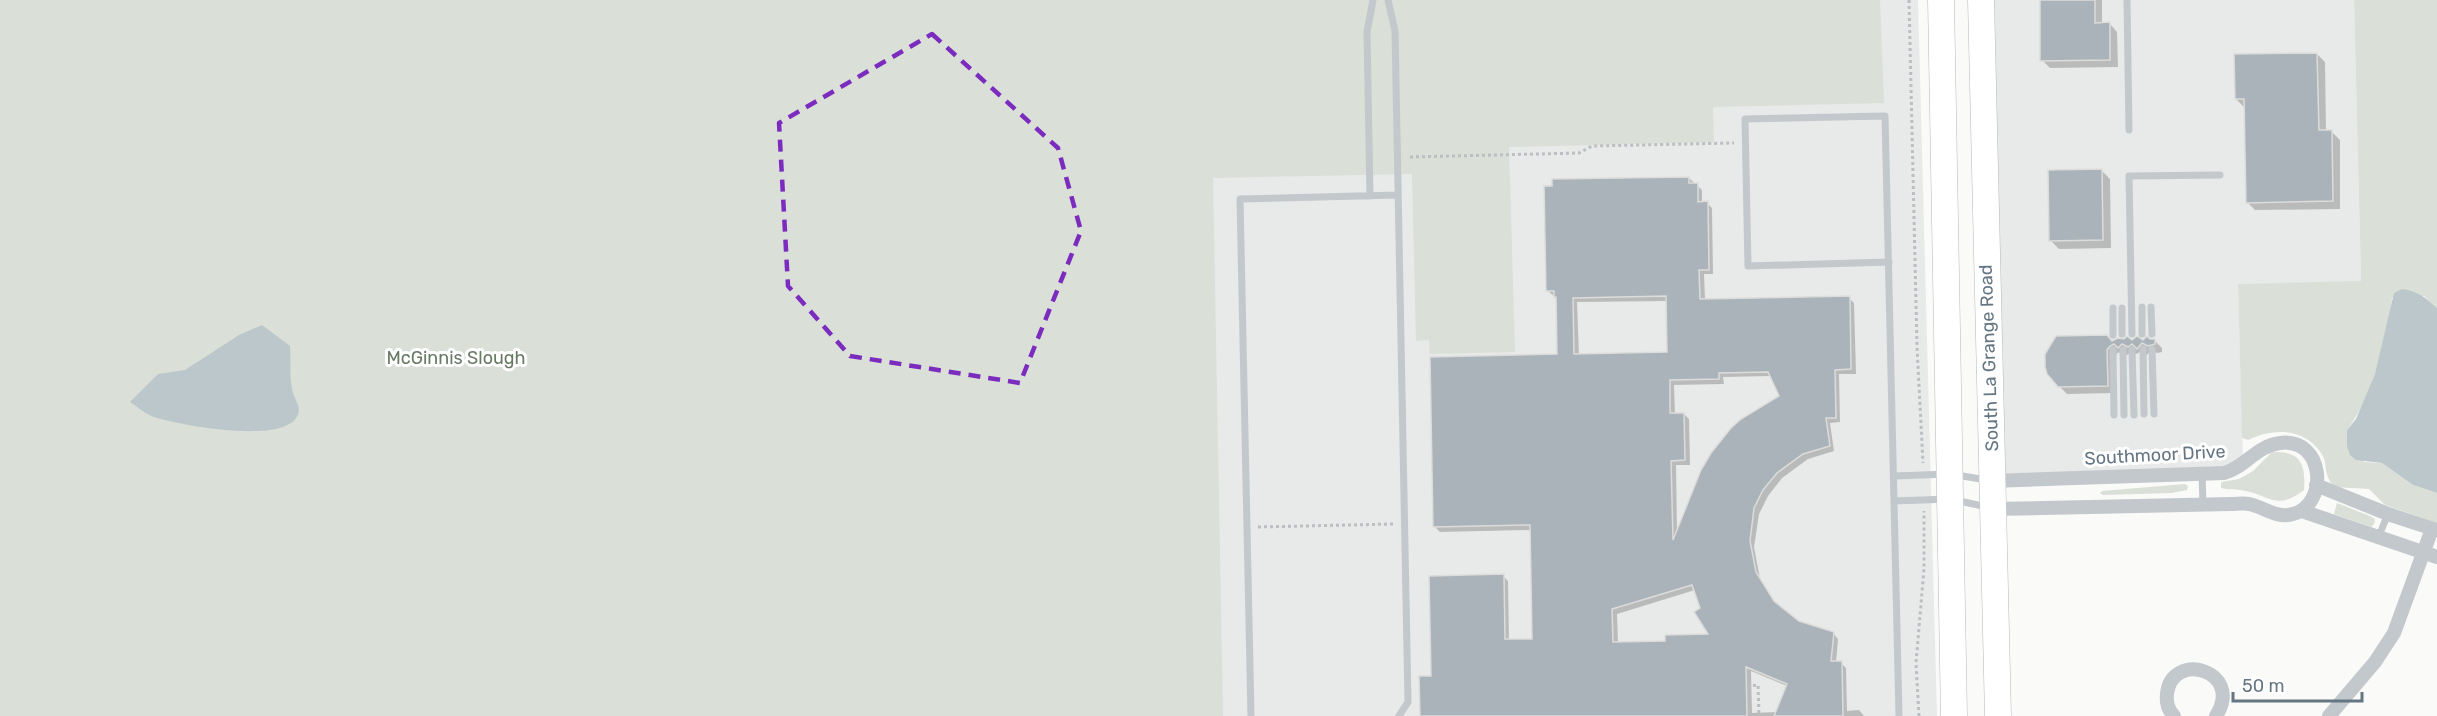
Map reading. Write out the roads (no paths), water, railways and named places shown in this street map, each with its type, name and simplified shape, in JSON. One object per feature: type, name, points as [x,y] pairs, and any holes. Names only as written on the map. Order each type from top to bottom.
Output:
[{"type":"highway","points":[[1941,0],[1954,716]]},
{"type":"highway","name":"South La Grange Road","points":[[1981,0],[1998,716]]},
{"type":"street","name":"Southmoor Drive","points":[[1992,480],[2224,473],[2234,470],[2266,445],[2282,442],[2307,449],[2314,458],[2317,471],[2316,485]]},
{"type":"street","points":[[2302,511],[2308,504],[2316,485],[2434,530],[2422,552],[2404,612],[2388,644],[2329,716]]},
{"type":"street","points":[[1993,509],[2249,504],[2284,515],[2302,511],[2437,557]]},
{"type":"street","points":[[2174,716],[2166,702],[2168,688],[2173,679],[2182,672],[2194,669],[2213,675],[2220,684],[2223,695],[2217,716]]},
{"type":"lane","points":[[1370,196],[1366,32],[1373,0]]},
{"type":"lane","points":[[1388,0],[1395,31],[1408,702],[1399,716]]},
{"type":"lane","points":[[2127,0],[2129,130]]},
{"type":"lane","points":[[1889,262],[1749,266],[1745,119],[1885,116],[1889,262],[1894,476],[1899,716]]},
{"type":"lane","points":[[2132,334],[2129,176],[2220,174]]},
{"type":"lane","points":[[1251,716],[1240,199],[1398,195]]},
{"type":"lane","points":[[2142,307],[2142,334]]},
{"type":"lane","points":[[2151,307],[2152,334]]},
{"type":"lane","points":[[2112,308],[2113,335]]},
{"type":"lane","points":[[2122,308],[2122,334]]},
{"type":"lane","points":[[2142,349],[2144,414]]},
{"type":"lane","points":[[2152,349],[2154,414]]},
{"type":"lane","points":[[2113,350],[2114,415]]},
{"type":"lane","points":[[2123,350],[2124,415]]},
{"type":"lane","points":[[2132,350],[2134,415]]},
{"type":"lane","points":[[2202,474],[2203,504]]},
{"type":"lane","points":[[1894,476],[1950,486],[1993,509]]},
{"type":"lane","points":[[1894,501],[1950,486],[1992,480]]},
{"type":"lane","points":[[2378,538],[2388,514]]},
{"type":"park label","name":"McGinnis Slough","points":[[456,358]]}]
